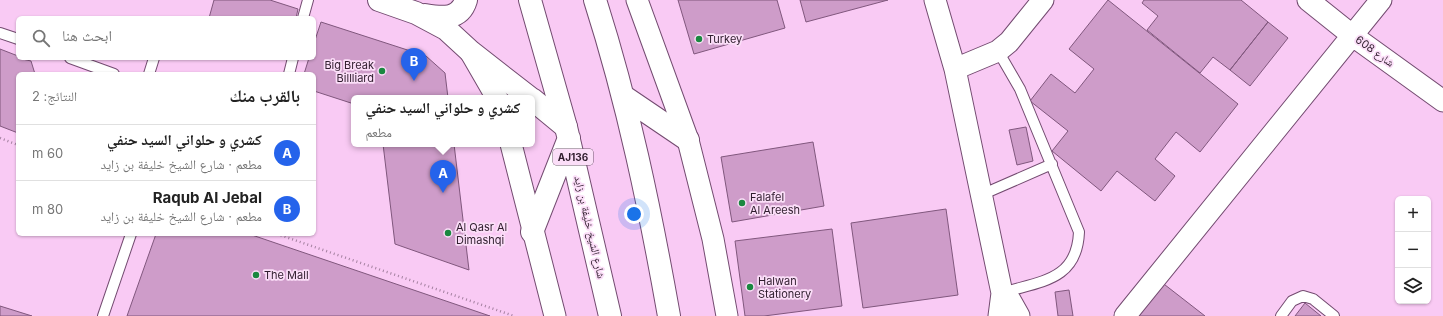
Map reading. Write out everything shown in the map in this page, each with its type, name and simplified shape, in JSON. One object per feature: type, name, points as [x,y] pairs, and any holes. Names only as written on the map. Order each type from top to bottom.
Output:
[{"type":"main road","points":[[379,0],[416,13],[446,29],[471,52],[526,95]]},
{"type":"main road","points":[[416,13],[448,17],[456,15],[462,9],[466,0]]},
{"type":"main road","name":"شارع الشيخ خليفة بن زايد","points":[[530,0],[568,133],[610,316]]},
{"type":"main road","points":[[595,0],[623,96],[640,169],[669,316]]},
{"type":"main road","points":[[623,96],[688,140]]},
{"type":"main road","points":[[532,232],[568,133],[535,103]]},
{"type":"street","points":[[637,0],[688,140],[713,239],[727,316]]},
{"type":"street","points":[[935,0],[955,69],[1002,293],[999,316]]},
{"type":"street","points":[[955,69],[998,51],[1009,42],[1043,0]]},
{"type":"street","name":"شارع 608","points":[[1308,0],[1353,36],[1443,101]]},
{"type":"street","points":[[1125,316],[1381,0]]},
{"type":"street","points":[[471,52],[495,95]]},
{"type":"street","points":[[513,147],[532,232],[555,316]]},
{"type":"street","points":[[1002,293],[1010,300],[1019,316]]},
{"type":"lane","points":[[304,16],[308,0]]},
{"type":"lane","points":[[0,33],[16,38]]},
{"type":"lane","points":[[998,51],[1020,89],[1079,232],[1078,247],[1072,261],[1062,273],[1048,279],[1002,293]]},
{"type":"lane","points":[[76,60],[108,72]]},
{"type":"lane","points":[[150,72],[153,60]]},
{"type":"lane","points":[[290,72],[292,60]]},
{"type":"lane","points":[[981,195],[1052,164]]},
{"type":"lane","points":[[103,316],[130,236]]},
{"type":"lane","points":[[1281,316],[1292,301],[1303,296],[1313,299],[1334,316]]},
{"type":"path","points":[[0,139],[16,143]]},
{"type":"path","points":[[282,236],[514,316]]},
{"type":"building","points":[[214,0],[270,0],[298,9],[296,16],[210,16]]},
{"type":"building","points":[[678,0],[777,0],[785,28],[694,54]]},
{"type":"building","points":[[800,0],[888,0],[806,22]]},
{"type":"building","points":[[1108,0],[1238,104],[1200,152],[1176,132],[1155,159],[1175,176],[1155,201],[1117,171],[1101,191],[1052,151],[1068,131],[1030,101],[1051,74],[1075,93],[1094,69],[1069,49]]},
{"type":"building","points":[[1144,0],[1241,0],[1268,22],[1230,70],[1213,57],[1200,73],[1147,30],[1158,16],[1142,3]]},
{"type":"building","points":[[321,22],[426,56],[445,73],[448,95],[351,95],[351,103],[316,92],[316,72],[305,72],[308,60],[316,60],[316,37]]},
{"type":"building","points":[[1268,22],[1288,38],[1250,86],[1230,70]]},
{"type":"building","points":[[0,49],[16,55],[16,60],[31,61],[34,72],[16,72],[16,132],[0,126]]},
{"type":"building","points":[[1026,127],[1033,161],[1017,165],[1009,130]]},
{"type":"building","points":[[813,142],[824,206],[732,222],[721,157]]},
{"type":"building","points":[[383,147],[454,147],[469,270],[395,244]]},
{"type":"building","points":[[946,209],[958,295],[863,308],[851,223]]},
{"type":"building","points":[[832,229],[842,306],[764,316],[745,316],[735,241]]},
{"type":"building","name":"The Mall","points":[[155,236],[255,236],[490,316],[127,316]]},
{"type":"building","points":[[1160,281],[1205,316],[1133,316]]},
{"type":"building","points":[[1069,290],[1073,316],[1058,316],[1055,292]]},
{"type":"building","points":[[1305,303],[1321,316],[1295,316]]},
{"type":"building","points":[[0,306],[32,316],[0,316]]},
{"type":"place","name":"Turkey","points":[[699,39]]},
{"type":"place","name":"Big Break Billliard","points":[[382,71]]},
{"type":"place","name":"Raqub Al Jebal","points":[[414,81]]},
{"type":"place","name":"كشري و حلواني السيد حنفي","points":[[443,193]]},
{"type":"place","name":"Falafel Al Areesh","points":[[742,203]]},
{"type":"place","name":"Al Qasr Al Dimashqi","points":[[448,233]]},
{"type":"place","name":"The Mall","points":[[256,275]]},
{"type":"place","name":"Halwan Stationery","points":[[750,287]]}]
